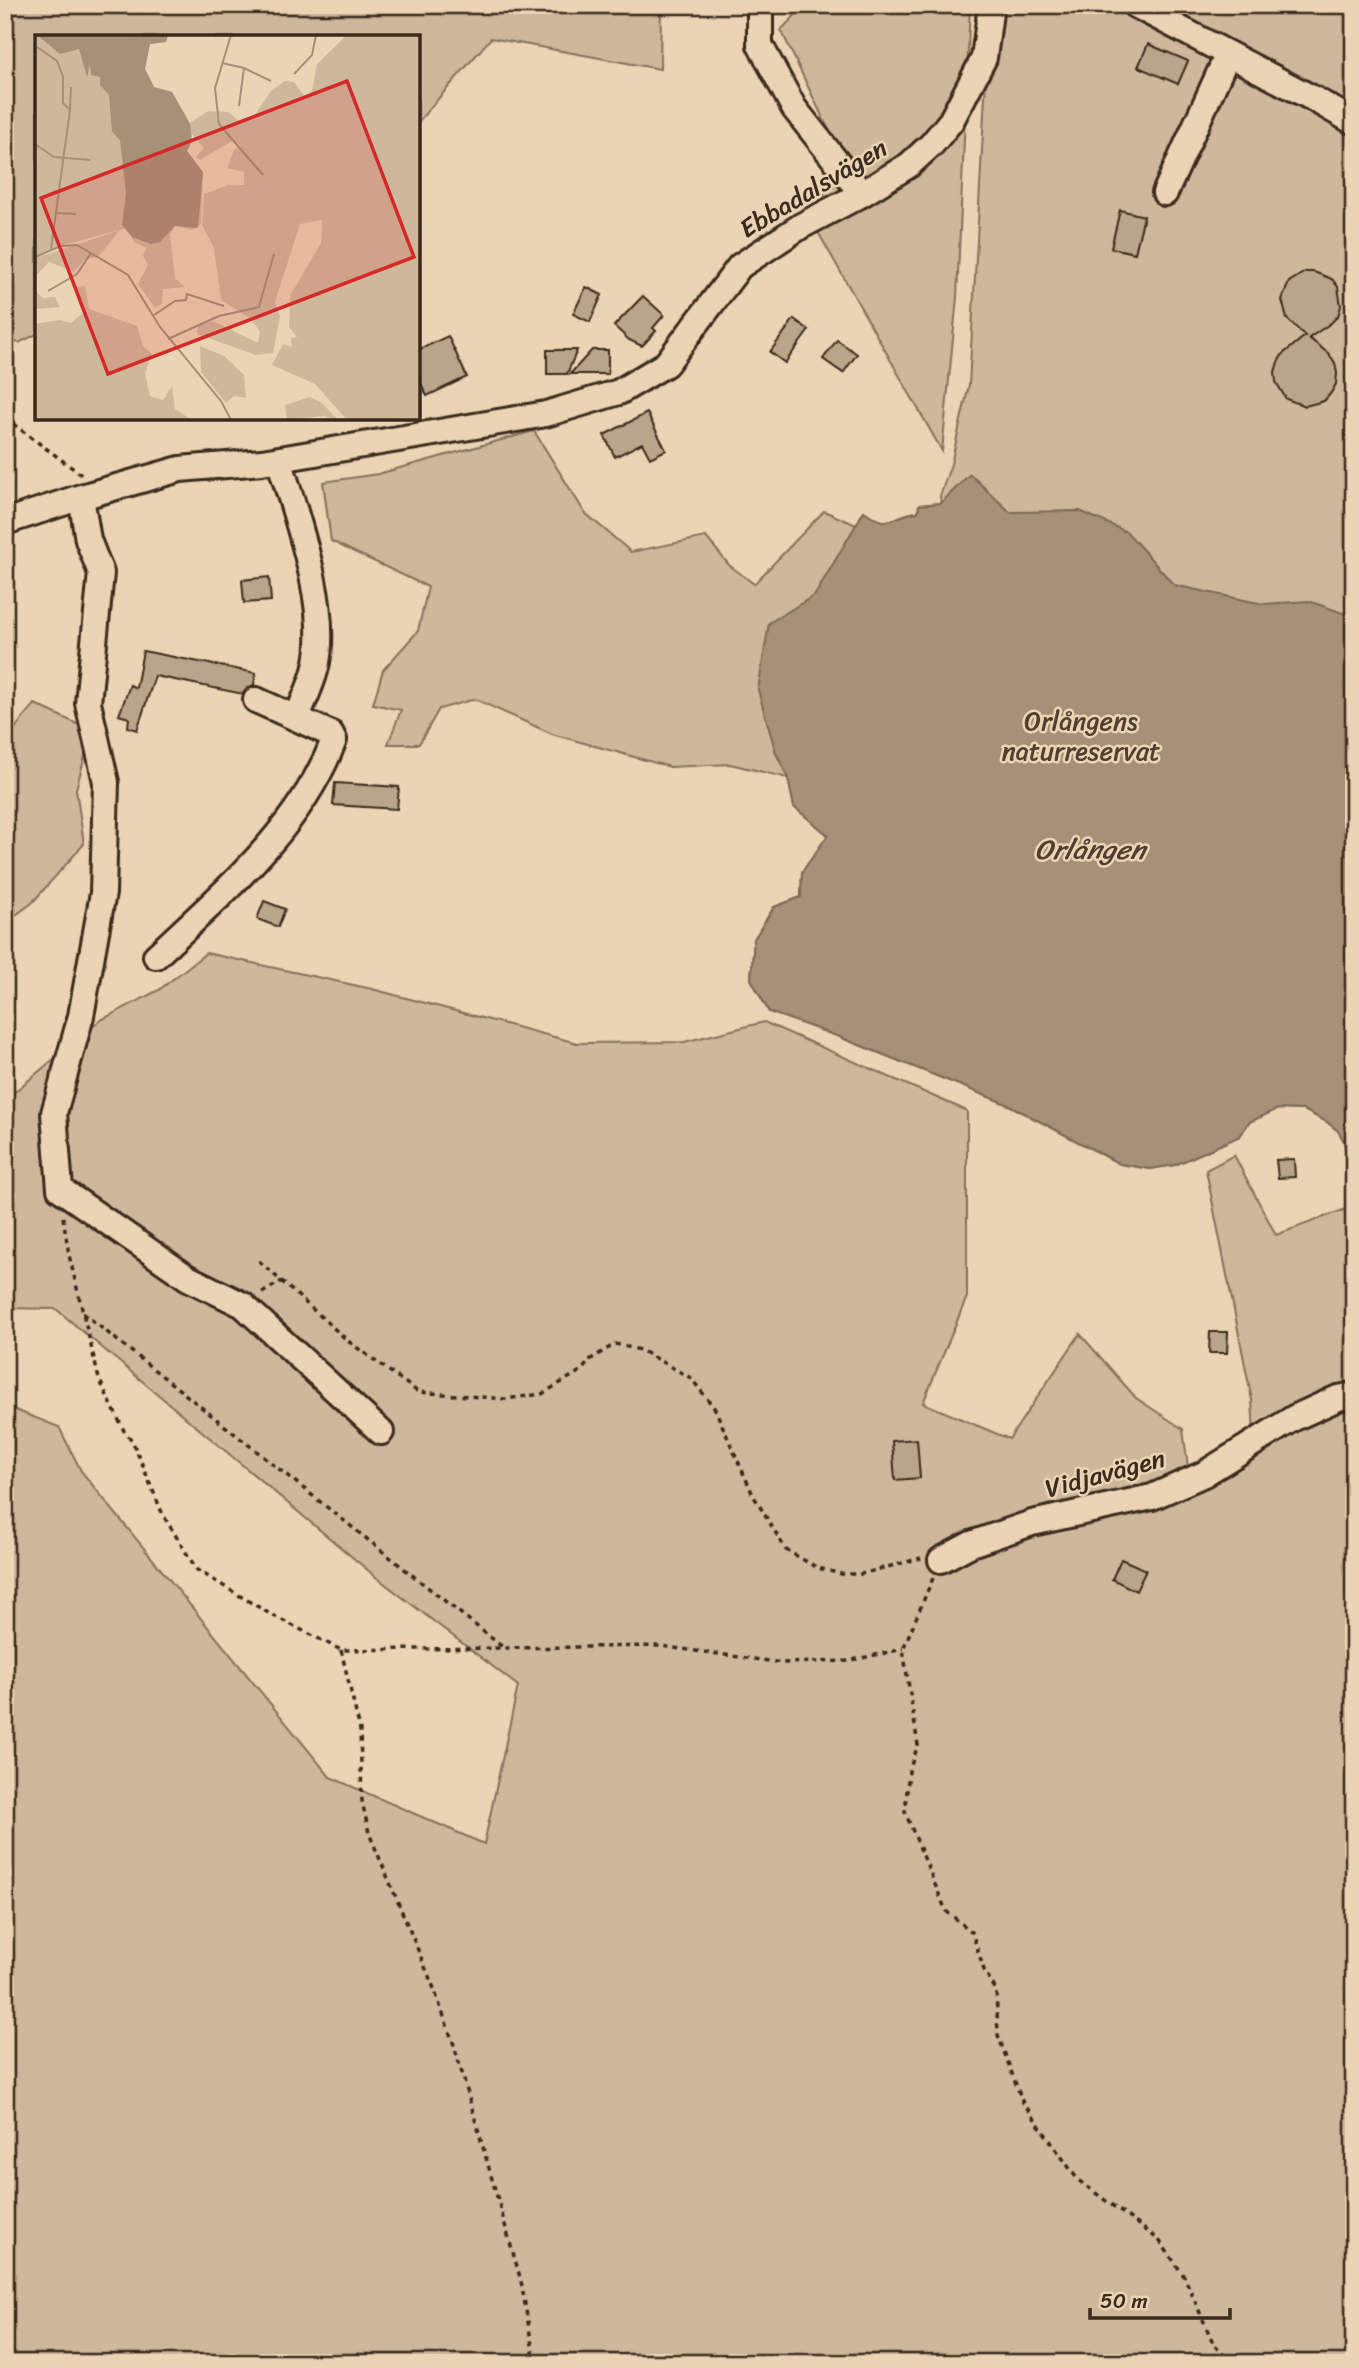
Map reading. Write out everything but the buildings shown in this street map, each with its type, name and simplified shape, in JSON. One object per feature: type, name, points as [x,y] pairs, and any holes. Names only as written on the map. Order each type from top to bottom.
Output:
[{"type":"street","points":[[760,5],[760,45],[788,97],[862,194]]},
{"type":"street","name":"Ebbadalsvägen","points":[[5,522],[180,469],[262,462],[546,414],[619,392],[666,365],[740,266],[801,226],[862,194],[909,165],[932,144],[951,121],[984,58],[991,5]]},
{"type":"street","points":[[1135,5],[1354,122]]},
{"type":"street","points":[[1166,193],[1228,54]]},
{"type":"street","points":[[279,459],[305,547],[317,606],[319,635],[317,665],[296,718]]},
{"type":"street","points":[[92,494],[88,540],[101,573],[88,703],[106,782],[103,893],[81,1016],[54,1114],[60,1189],[188,1278],[243,1305],[381,1432]]},
{"type":"street","points":[[156,956],[270,845],[303,800],[334,740],[331,734],[256,700]]},
{"type":"street","name":"Vidjavägen","points":[[941,1560],[971,1544],[1031,1523],[1152,1497],[1204,1474],[1294,1418],[1338,1398],[1354,1395]]},
{"type":"path","points":[[5,418],[92,494]]},
{"type":"path","points":[[60,1189],[69,1255],[99,1379],[125,1433],[132,1440],[163,1515],[197,1570],[270,1614],[341,1650],[660,1646],[783,1663],[848,1661],[903,1649]]},
{"type":"path","points":[[258,1261],[348,1341],[418,1392],[506,1399],[542,1394],[582,1370],[591,1359],[615,1344],[640,1350],[691,1378],[715,1409],[753,1495],[786,1550],[818,1568],[841,1574],[861,1574],[916,1558],[941,1560],[903,1649],[918,1745],[909,1771],[905,1812],[946,1911],[972,1932],[984,1970],[996,1990],[998,2035],[1022,2101],[1078,2180],[1159,2240],[1184,2276],[1214,2345],[1232,2363]]},
{"type":"path","points":[[83,1312],[506,1649]]},
{"type":"path","points":[[341,1650],[360,1730],[362,1801],[369,1833],[428,1973],[454,2045],[521,2281],[536,2363]]},
{"type":"green space","points":[[5,5],[661,5],[660,69],[491,38],[420,120],[420,35],[35,35],[35,335],[19,343],[5,338]]},
{"type":"green space","points":[[805,5],[970,5],[957,297],[942,451],[818,232],[833,139],[781,30]]},
{"type":"green space","name":"Orlångens naturreservat","points":[[990,5],[1354,5],[1354,1165],[1348,1161],[1344,1141],[1338,1131],[1327,1122],[1304,1110],[1278,1109],[1249,1122],[1240,1136],[1175,1165],[1150,1169],[1120,1164],[1009,1105],[837,1036],[769,1012],[751,979],[754,939],[774,907],[801,897],[802,872],[828,835],[794,807],[788,778],[730,764],[670,767],[552,734],[475,699],[439,709],[419,744],[388,744],[401,710],[373,704],[383,670],[418,631],[428,587],[331,541],[323,482],[378,474],[534,431],[585,513],[631,552],[706,537],[729,565],[754,584],[824,511],[856,525],[864,511],[886,521],[918,512],[919,505],[941,503],[940,496],[951,464],[969,385]]},
{"type":"green space","points":[[35,704],[92,731],[76,789],[84,844],[32,903],[5,923],[5,740]]},
{"type":"green space","points":[[206,953],[372,989],[577,1043],[684,1042],[764,1022],[967,1111],[967,1297],[923,1403],[1009,1439],[1080,1334],[1136,1398],[1183,1429],[1191,1490],[1255,1454],[1252,1400],[1206,1170],[1234,1155],[1276,1235],[1354,1206],[1354,2363],[5,2363],[5,1406],[59,1427],[81,1471],[330,1777],[484,1844],[518,1686],[376,1577],[56,1309],[5,1308],[5,1100],[99,1021],[159,990]]},
{"type":"water","name":"Orlången","points":[[970,474],[1010,512],[1080,511],[1127,532],[1174,585],[1263,604],[1309,601],[1354,617],[1354,1165],[1348,1161],[1344,1141],[1338,1131],[1327,1122],[1304,1110],[1278,1109],[1249,1122],[1240,1136],[1175,1165],[1150,1169],[1120,1164],[1009,1105],[837,1036],[769,1012],[751,979],[754,939],[774,907],[801,897],[802,872],[828,835],[794,807],[788,778],[776,753],[758,690],[769,623],[815,595],[864,511],[886,521],[918,512],[919,505],[941,503]]}]
